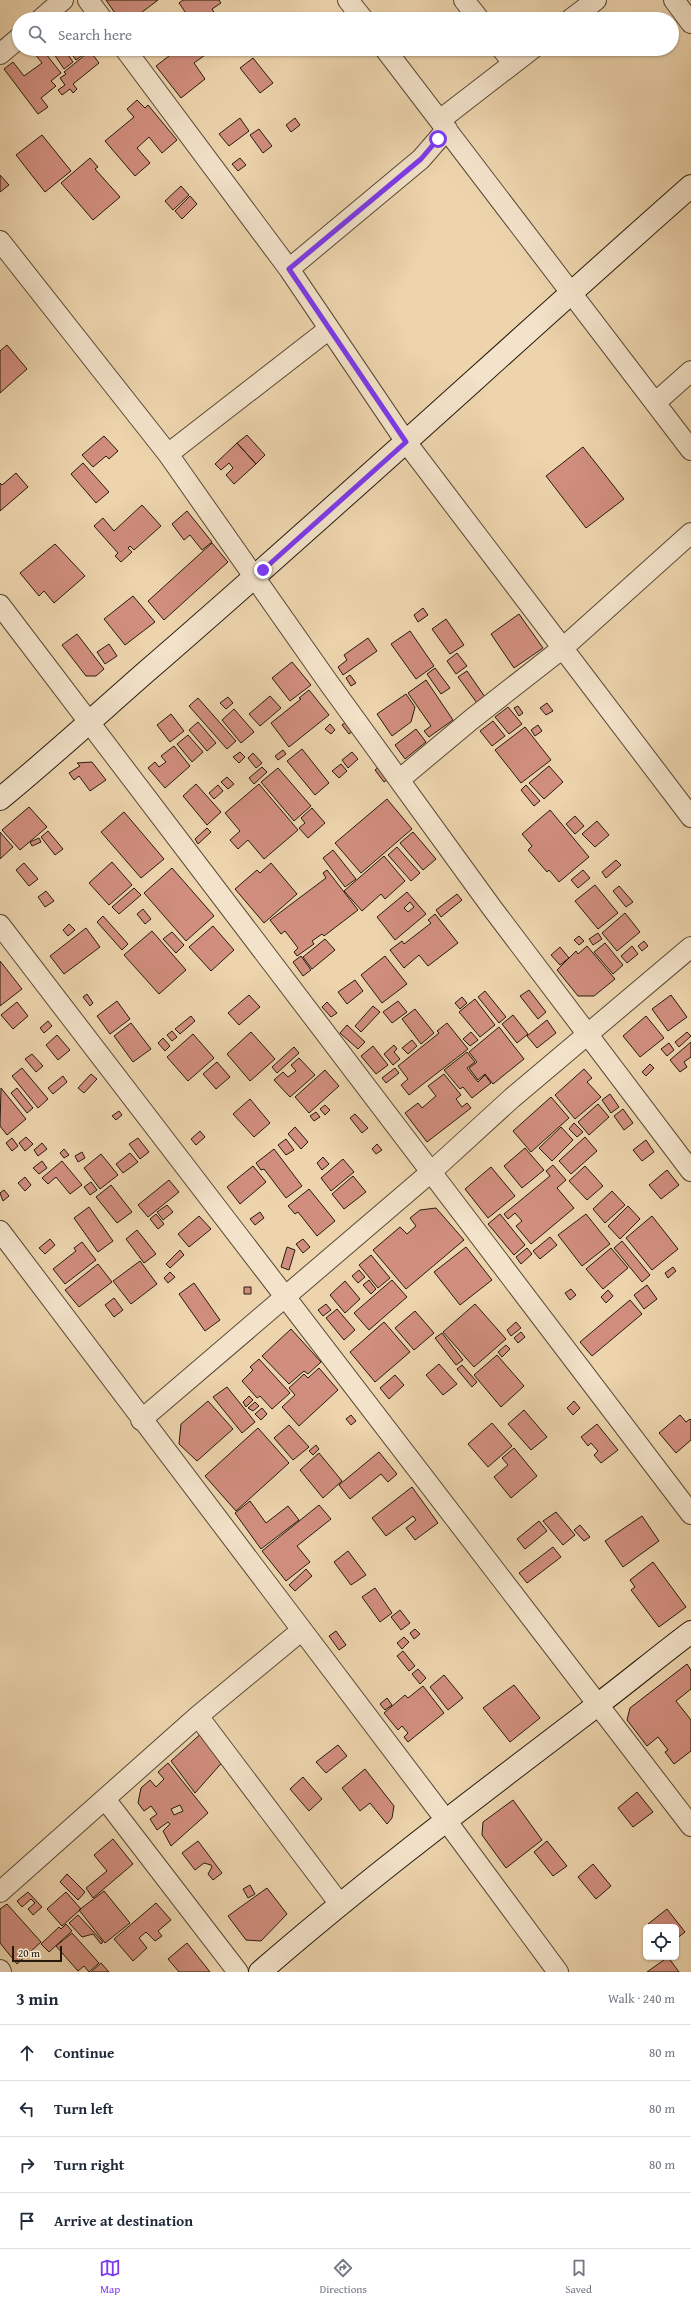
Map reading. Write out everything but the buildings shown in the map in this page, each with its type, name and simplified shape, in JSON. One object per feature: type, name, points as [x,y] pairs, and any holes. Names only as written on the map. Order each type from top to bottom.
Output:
[{"type":"main road","points":[[0,799],[90,723],[254,578],[571,292],[691,186]]},
{"type":"main road","points":[[260,1972],[339,1903],[445,1819],[598,1705],[691,1632]]},
{"type":"street","points":[[49,12],[63,0]]},
{"type":"street","points":[[88,0],[97,12]]},
{"type":"street","points":[[348,0],[357,12]]},
{"type":"street","points":[[464,0],[473,12]]},
{"type":"street","points":[[580,12],[596,0]]},
{"type":"street","points":[[674,0],[691,23]]},
{"type":"street","points":[[0,54],[12,44]]},
{"type":"street","points":[[131,56],[289,269],[406,442],[564,647],[691,817]]},
{"type":"street","points":[[391,56],[691,450]]},
{"type":"street","points":[[289,269],[421,159],[443,125],[508,56]]},
{"type":"street","points":[[0,241],[168,454],[254,578],[399,780],[691,1171]]},
{"type":"street","points":[[168,454],[329,329]]},
{"type":"street","points":[[655,403],[691,370]]},
{"type":"street","points":[[399,780],[472,719],[564,647],[691,533]]},
{"type":"street","points":[[0,605],[691,1514]]},
{"type":"street","points":[[0,925],[691,1826]]},
{"type":"street","points":[[141,1420],[431,1172],[512,1098],[691,947]]},
{"type":"street","points":[[0,1231],[141,1420],[445,1819],[558,1972]]},
{"type":"street","points":[[0,1892],[198,1716],[302,1630]]},
{"type":"street","points":[[198,1716],[339,1903]]},
{"type":"street","points":[[105,1799],[238,1972]]},
{"type":"route","points":[[263,570],[406,442],[289,269],[421,159],[438,139]]}]
